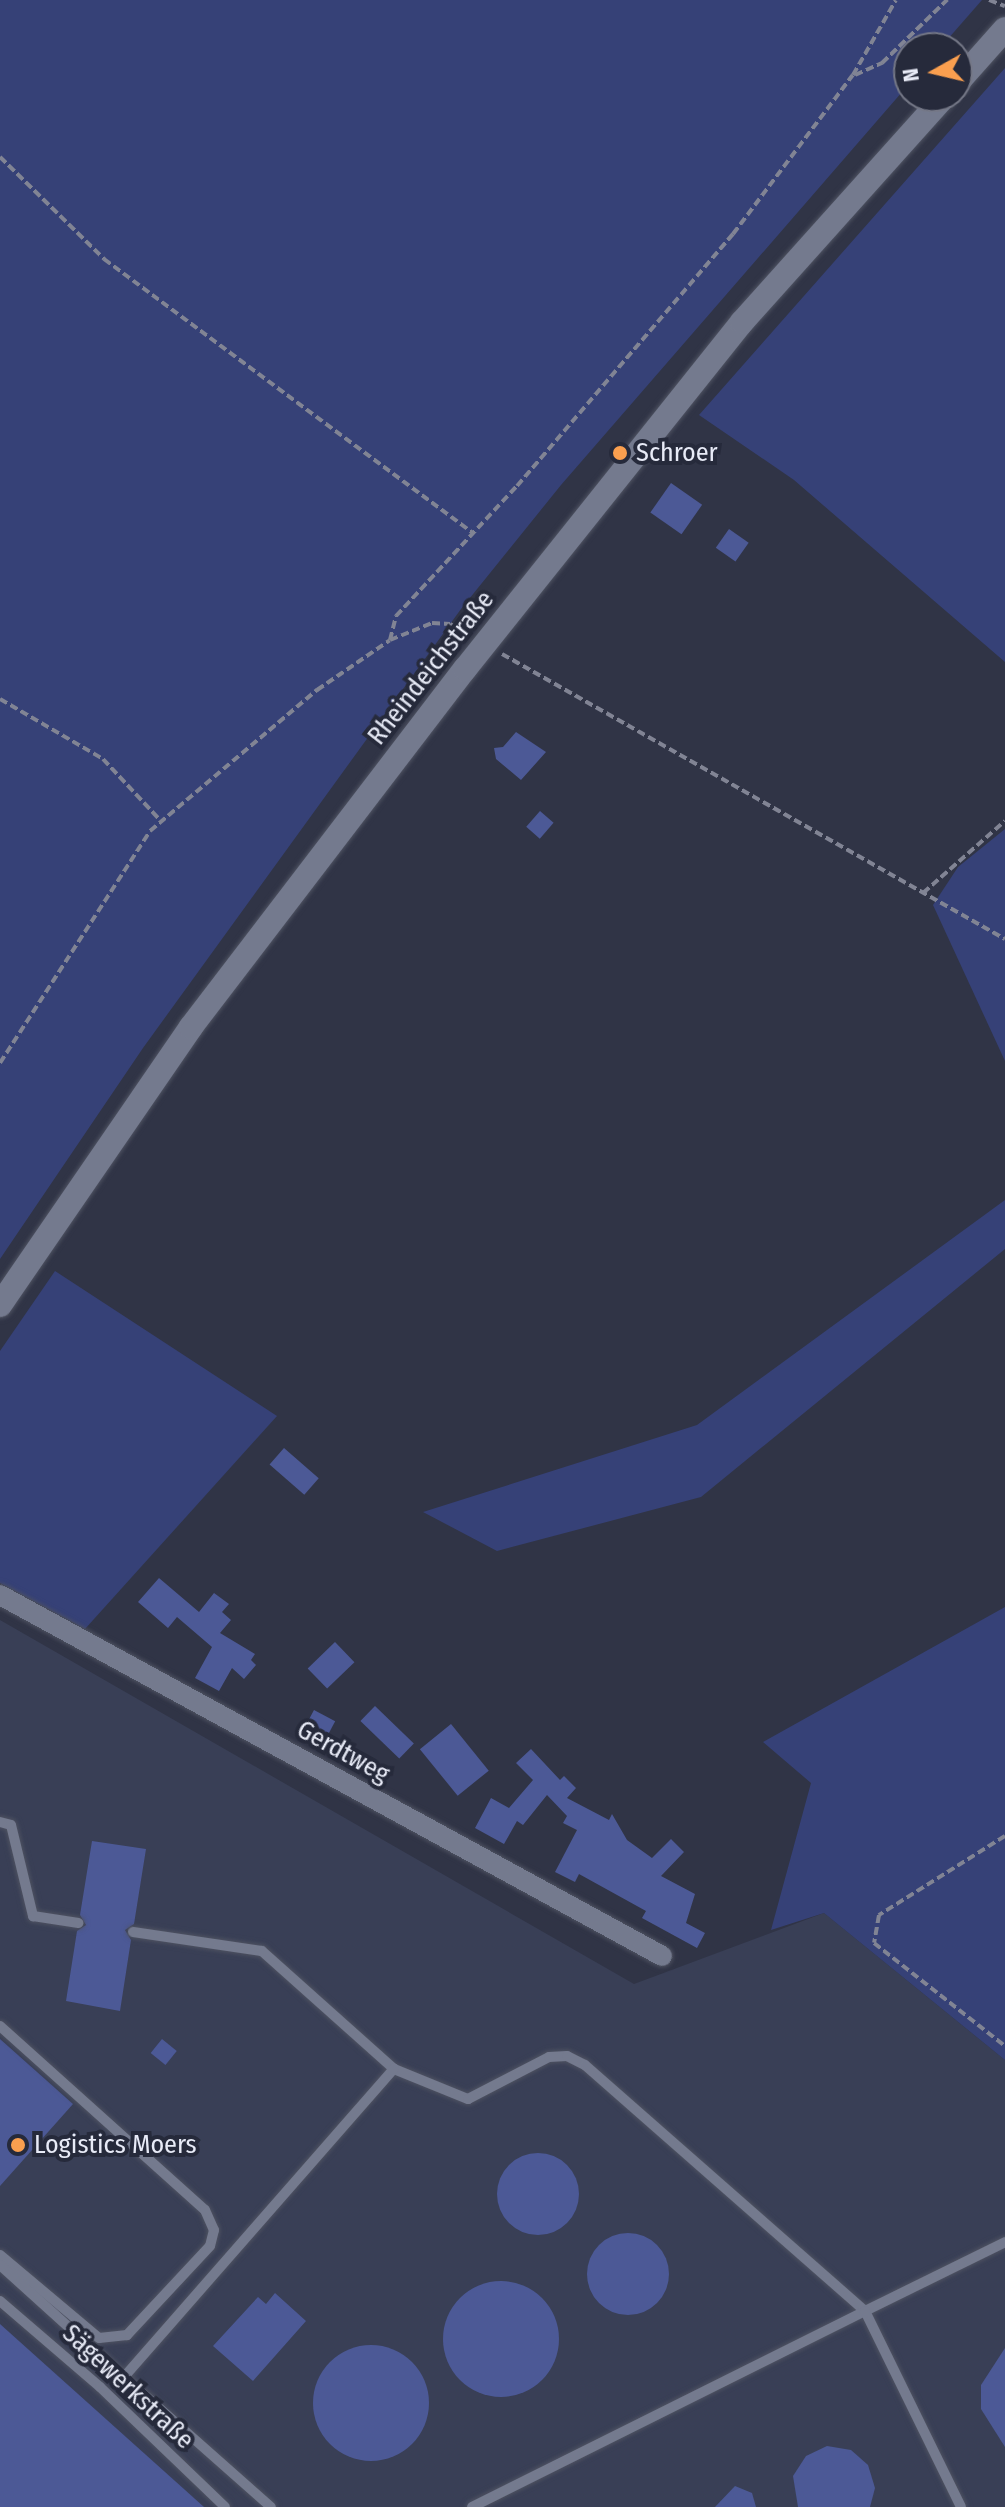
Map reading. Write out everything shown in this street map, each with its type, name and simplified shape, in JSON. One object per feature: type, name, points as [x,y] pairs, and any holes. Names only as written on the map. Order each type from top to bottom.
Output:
[{"type":"main road","points":[[973,65],[1005,29]]},
{"type":"main road","name":"Rheindeichstraße","points":[[0,1305],[191,1027],[484,644],[742,322],[931,112]]},
{"type":"street","name":"Gerdtweg","points":[[0,1595],[662,1956]]},
{"type":"lane","points":[[0,1822],[11,1825],[33,1916],[78,1923]]},
{"type":"lane","points":[[133,1932],[262,1951],[394,2069],[468,2099],[549,2057],[567,2056],[585,2065],[865,2311],[961,2507]]},
{"type":"lane","points":[[0,2026],[205,2210],[214,2230],[210,2246],[127,2335],[99,2338],[0,2255]]},
{"type":"lane","points":[[124,2377],[394,2069]]},
{"type":"lane","points":[[472,2507],[1005,2242]]},
{"type":"lane","points":[[0,2265],[271,2507]]},
{"type":"lane","name":"Sägewerkstraße","points":[[0,2301],[100,2387],[225,2507]]},
{"type":"path","points":[[390,640],[396,616],[473,533],[733,234],[853,75],[896,0]]},
{"type":"path","points":[[853,75],[882,63],[947,0]]},
{"type":"path","points":[[989,0],[1005,6]]},
{"type":"path","points":[[0,157],[104,259],[473,533]]},
{"type":"path","points":[[0,1063],[139,845],[162,822],[317,690],[390,640],[432,623],[450,624]]},
{"type":"path","points":[[484,644],[1005,939]]},
{"type":"path","points":[[0,699],[103,759],[162,822]]},
{"type":"path","points":[[923,893],[1005,821]]},
{"type":"path","points":[[1005,1836],[879,1915],[874,1943],[1005,2046]]},
{"type":"shaded area","points":[[0,0],[982,0],[954,32],[893,32],[893,102],[561,485],[461,609],[143,1048],[0,1259]]},
{"type":"shaded area","points":[[1005,68],[1005,662],[794,480],[699,415],[966,112],[973,112],[973,104]]},
{"type":"shaded area","points":[[1005,829],[1005,1061],[933,905],[958,867]]},
{"type":"shaded area","points":[[1005,1200],[1005,1249],[701,1497],[497,1551],[423,1512],[697,1425]]},
{"type":"shaded area","points":[[55,1271],[277,1416],[85,1629],[0,1583],[0,1351]]},
{"type":"shaded area","points":[[1005,1607],[1005,2060],[824,1913],[771,1930],[811,1783],[763,1742]]},
{"type":"shaded area","points":[[0,1620],[634,1984],[824,1913],[1005,2060],[1005,2507],[0,2507]]},
{"type":"building","points":[[671,483],[702,505],[681,534],[650,512]]},
{"type":"building","points":[[729,529],[749,543],[735,562],[716,548]]},
{"type":"building","points":[[516,732],[546,752],[521,780],[496,759],[494,748],[503,747]]},
{"type":"building","points":[[540,811],[554,823],[540,839],[526,827]]},
{"type":"building","points":[[284,1448],[319,1478],[304,1495],[270,1465]]},
{"type":"building","points":[[159,1578],[199,1612],[214,1593],[229,1604],[222,1612],[231,1620],[220,1633],[255,1654],[251,1660],[256,1665],[244,1679],[232,1668],[219,1691],[195,1678],[212,1647],[177,1617],[168,1628],[138,1602]]},
{"type":"building","points":[[335,1642],[354,1662],[327,1689],[308,1668]]},
{"type":"building","points":[[375,1706],[414,1744],[399,1759],[360,1721]]},
{"type":"building","points":[[314,1710],[335,1721],[323,1745],[301,1734]]},
{"type":"building","points":[[451,1724],[489,1771],[458,1796],[420,1749]]},
{"type":"building","points":[[531,1749],[560,1780],[564,1776],[576,1788],[567,1798],[609,1820],[612,1814],[627,1840],[652,1858],[671,1839],[684,1852],[661,1876],[695,1894],[686,1923],[705,1933],[697,1948],[642,1918],[646,1911],[579,1874],[575,1882],[555,1872],[577,1830],[563,1823],[567,1816],[547,1795],[523,1825],[517,1821],[504,1844],[475,1828],[491,1798],[509,1808],[533,1780],[516,1763]]},
{"type":"building","points":[[92,1841],[146,1849],[134,1924],[125,1930],[131,1940],[120,2011],[66,2001],[77,1931],[86,1925],[80,1915]]},
{"type":"building","name":"Logistics Moers","points":[[0,2039],[73,2104],[0,2186]]},
{"type":"building","points":[[162,2039],[177,2051],[165,2065],[151,2053]]},
{"type":"building","points":[[538,2153],[554,2156],[567,2165],[576,2178],[579,2194],[576,2210],[567,2223],[554,2232],[538,2235],[522,2232],[509,2223],[500,2210],[497,2194],[500,2178],[509,2165],[522,2156]]},
{"type":"building","points":[[628,2233],[644,2236],[657,2245],[666,2258],[669,2274],[666,2290],[657,2303],[644,2312],[628,2315],[612,2312],[599,2303],[590,2290],[587,2274],[590,2258],[599,2245],[612,2236]]},
{"type":"building","points":[[501,2281],[523,2285],[542,2298],[555,2317],[559,2339],[555,2361],[542,2380],[523,2393],[501,2397],[479,2393],[460,2380],[447,2361],[443,2339],[447,2317],[460,2298],[479,2285]]},
{"type":"building","points":[[275,2293],[306,2321],[253,2381],[213,2346],[258,2297],[266,2304]]},
{"type":"building","points":[[0,2324],[204,2507],[0,2507]]},
{"type":"building","points":[[371,2345],[393,2349],[412,2362],[425,2381],[429,2403],[425,2425],[412,2444],[393,2457],[371,2461],[349,2457],[330,2444],[317,2425],[313,2403],[317,2381],[330,2362],[349,2349]]},
{"type":"building","points":[[1005,2348],[1005,2447],[981,2409],[981,2385]]},
{"type":"building","points":[[827,2446],[851,2450],[868,2465],[875,2488],[870,2507],[798,2507],[793,2476],[806,2456]]},
{"type":"building","points":[[735,2486],[752,2493],[756,2507],[715,2507]]},
{"type":"place","name":"Schroer","points":[[620,453]]},
{"type":"place","name":"Logistics Moers","points":[[18,2145]]}]
